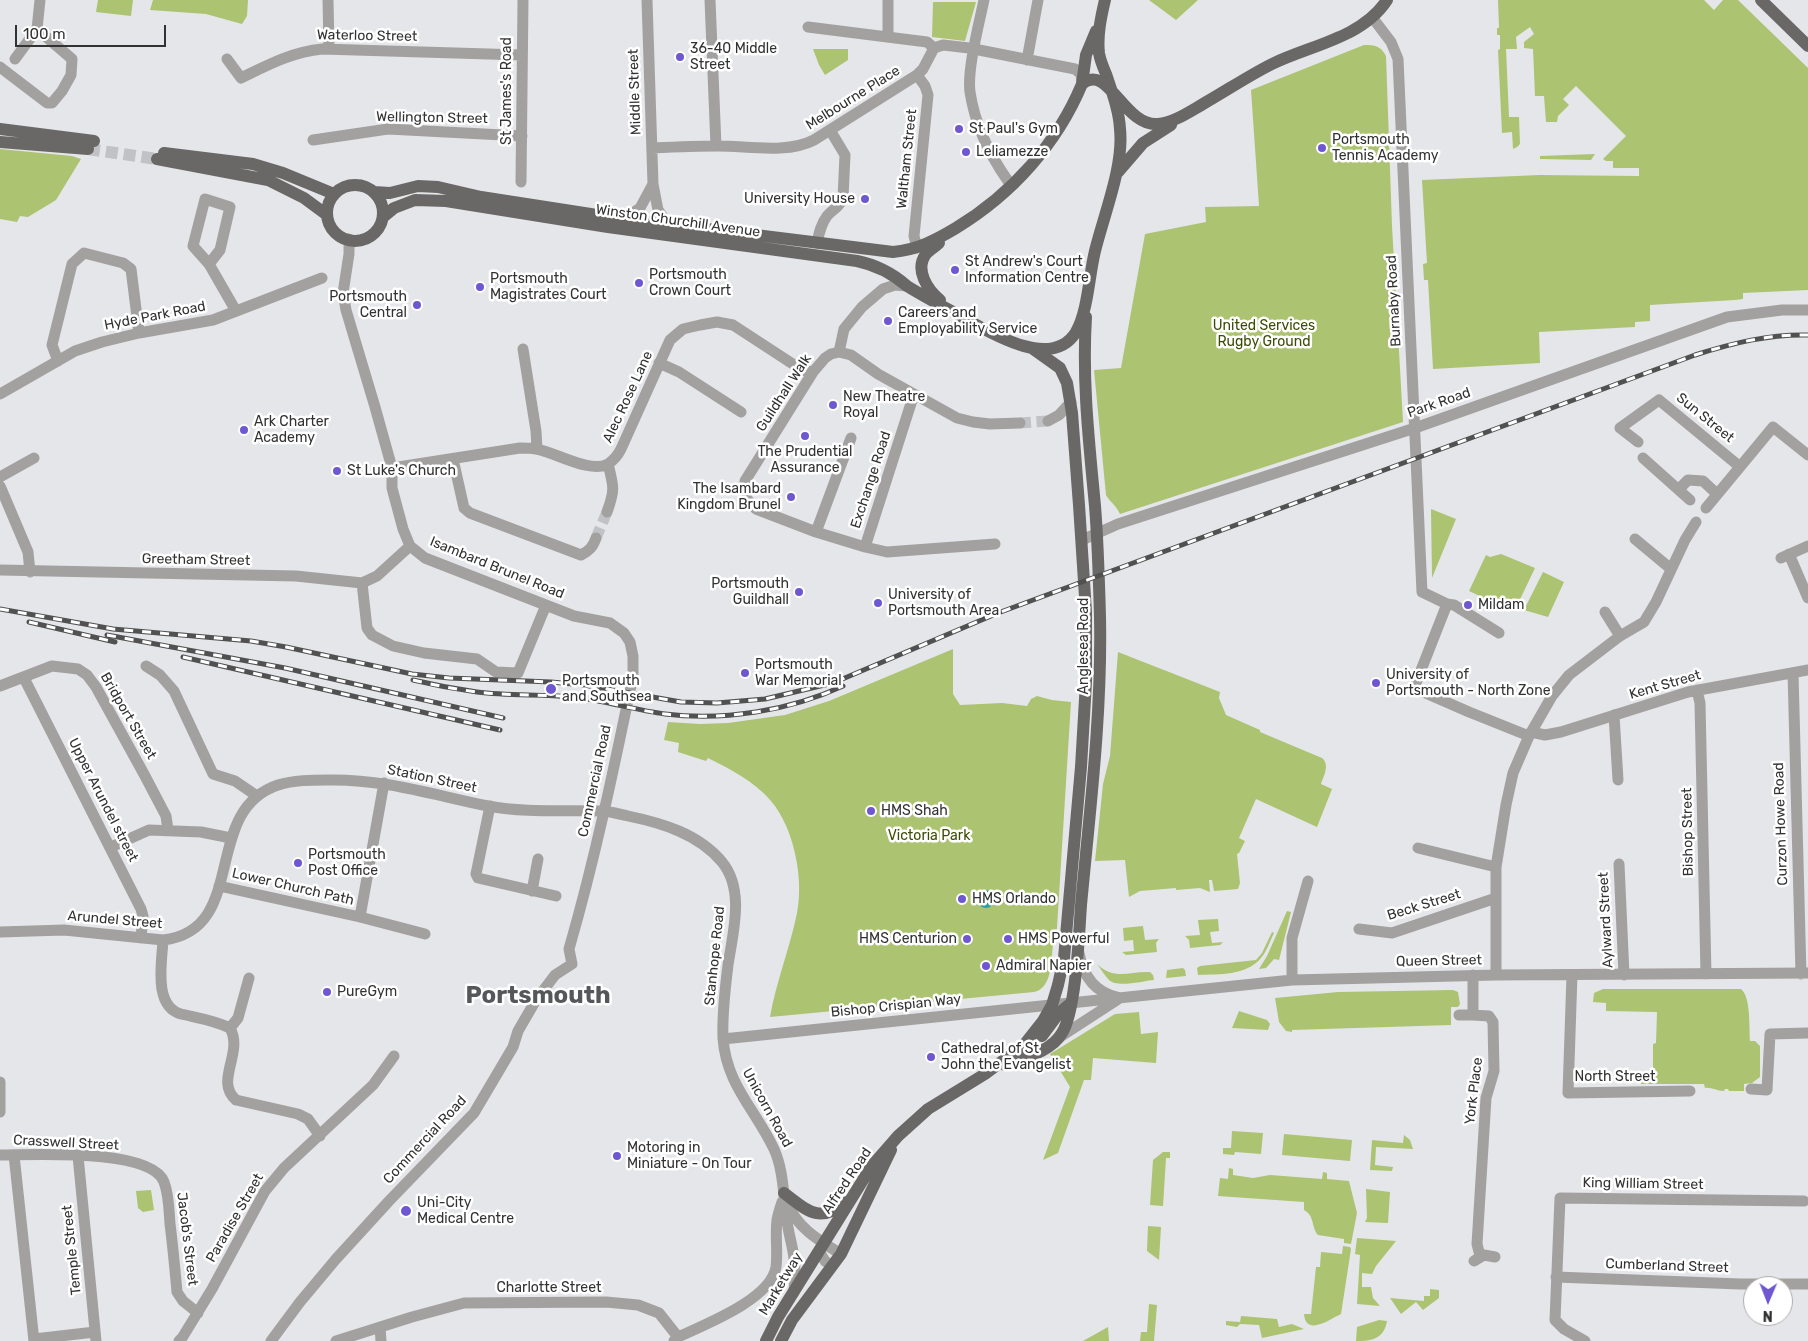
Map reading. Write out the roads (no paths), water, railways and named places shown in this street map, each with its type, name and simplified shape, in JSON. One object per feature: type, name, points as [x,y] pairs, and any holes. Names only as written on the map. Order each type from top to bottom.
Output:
[{"type":"main road","points":[[1102,16],[1086,56],[1082,84],[1052,140],[1035,162],[1014,184],[988,207],[947,234],[926,253],[922,263],[922,273],[932,293],[960,315],[1012,343],[1032,348],[1052,348],[1072,337],[1079,325],[1094,253],[1115,176],[1120,152],[1118,113],[1099,55],[1099,41],[1105,0]]},
{"type":"main road","points":[[1115,176],[1143,143],[1194,110],[1272,64],[1350,32],[1372,17],[1386,0]]},
{"type":"main road","points":[[1760,0],[1808,46]]},
{"type":"main road","points":[[1082,84],[1090,78],[1104,82],[1136,118],[1150,124],[1168,122],[1194,110]]},
{"type":"main road","points":[[0,129],[91,145],[0,142]]},
{"type":"main road","points":[[327,215],[304,198],[268,180],[159,156],[253,164],[283,173],[334,194]]},
{"type":"main road","points":[[356,185],[364,186],[374,192],[383,210],[383,217],[377,230],[368,238],[358,240],[342,238],[333,231],[327,215],[328,202],[334,194],[342,188],[356,185]]},
{"type":"main road","name":"Winston Churchill Avenue","points":[[374,192],[390,193],[418,186],[438,187],[481,197],[625,218],[893,252],[917,248],[947,234]]},
{"type":"main road","name":"Winston Churchill Avenue","points":[[383,217],[394,208],[415,200],[446,201],[608,227],[869,263],[888,271],[907,286],[960,315]]},
{"type":"main road","name":"Anglesea Road","points":[[1071,1003],[1096,758],[1100,684],[1100,616],[1096,534],[1084,373],[1088,289]]},
{"type":"main road","name":"Anglesea Road","points":[[1032,348],[1054,363],[1063,372],[1067,383],[1082,540],[1086,612],[1086,682],[1083,742],[1064,958],[1052,1005]]},
{"type":"main road","points":[[1060,1038],[1068,1023],[1071,1003]]},
{"type":"main road","points":[[1011,1055],[1042,1036],[1059,1013],[1071,1003]]},
{"type":"main road","name":"Alfred Road","points":[[821,1247],[871,1167],[898,1136],[928,1109],[985,1074],[1024,1045],[1037,1030],[1052,1005]]},
{"type":"main road","name":"Alfred Road","points":[[985,1074],[1042,1050],[1060,1038]]},
{"type":"main road","name":"Alfred Road","points":[[843,1251],[898,1136]]},
{"type":"main road","points":[[784,1193],[817,1214],[831,1212],[850,1200]]},
{"type":"main road","name":"Marketway","points":[[766,1341],[778,1316],[821,1247]]},
{"type":"main road","name":"Marketway","points":[[781,1341],[792,1320],[843,1251]]},
{"type":"street","points":[[15,58],[38,29],[40,0]]},
{"type":"street","points":[[328,0],[329,48]]},
{"type":"street","name":"St James's Road","points":[[521,182],[522,0]]},
{"type":"street","name":"Middle Street","points":[[647,0],[653,184],[658,210],[668,224]]},
{"type":"street","points":[[710,0],[716,146]]},
{"type":"street","points":[[888,0],[888,37]]},
{"type":"street","points":[[984,0],[974,49],[970,92],[982,136],[996,163],[1008,181],[1014,184]]},
{"type":"street","points":[[1027,60],[1038,0]]},
{"type":"street","name":"Burnaby Road","points":[[1372,17],[1391,42],[1398,59],[1422,592],[1447,604]]},
{"type":"street","points":[[808,27],[927,42],[934,48],[943,44],[1075,69],[1081,74],[1082,84]]},
{"type":"street","points":[[0,67],[47,103],[52,103],[62,91],[71,75],[72,59],[38,29]]},
{"type":"street","name":"Waterloo Street","points":[[227,59],[241,78],[285,56],[305,50],[329,48],[522,55]]},
{"type":"street","name":"Melbourne Place","points":[[652,148],[716,146],[782,148],[808,143],[917,75],[923,69],[934,48]]},
{"type":"street","name":"Waltham Street","points":[[917,75],[925,86],[928,96],[914,236],[917,248]]},
{"type":"street","name":"Wellington Street","points":[[313,140],[388,129],[522,136]]},
{"type":"street","points":[[817,243],[820,229],[827,216],[841,203],[843,198],[846,155],[830,130]]},
{"type":"street","points":[[625,218],[640,208],[653,184]]},
{"type":"street","points":[[209,264],[220,250],[230,207],[205,199],[192,246],[209,264],[236,311]]},
{"type":"street","name":"Isambard Brunel Road","points":[[349,239],[349,254],[343,293],[346,310],[392,468],[392,488],[403,530],[410,546],[424,558],[574,616],[610,623],[624,634],[630,642],[633,666],[625,713]]},
{"type":"street","points":[[58,361],[52,345],[72,264],[84,253],[123,263],[130,269],[139,333]]},
{"type":"street","name":"Hyde Park Road","points":[[0,394],[76,351],[102,342],[139,333],[213,320],[322,278]]},
{"type":"street","points":[[907,286],[895,285],[883,289],[862,307],[844,329],[840,352],[851,356],[878,374],[956,418],[982,423],[1020,423]]},
{"type":"street","name":"Park Road","points":[[1082,540],[1128,521],[1416,428],[1727,317],[1782,310],[1808,310]]},
{"type":"street","name":"Alec Rose Lane","points":[[392,468],[520,448],[537,449],[588,465],[608,464],[616,458],[621,449],[670,340],[683,329],[716,322],[733,325],[802,370],[813,372]]},
{"type":"street","points":[[523,349],[536,431],[537,449]]},
{"type":"street","name":"Guildhall Walk","points":[[816,532],[756,509],[746,498],[744,488],[746,481],[813,372],[825,358],[840,352]]},
{"type":"street","points":[[659,363],[679,372],[741,412]]},
{"type":"street","name":"Exchange Road","points":[[865,547],[914,394]]},
{"type":"street","name":"Sun Street","points":[[1638,442],[1620,428],[1659,400],[1740,466]]},
{"type":"street","points":[[1048,422],[1059,415],[1070,402]]},
{"type":"street","points":[[1706,508],[1773,427],[1808,455]]},
{"type":"street","points":[[851,438],[816,532],[887,552],[995,544]]},
{"type":"street","points":[[0,477],[34,458]]},
{"type":"street","points":[[1643,458],[1690,500]]},
{"type":"street","points":[[453,459],[464,508],[470,513],[581,555],[594,545],[596,538]]},
{"type":"street","points":[[607,512],[614,484],[608,464]]},
{"type":"street","points":[[1679,489],[1688,480],[1703,481],[1717,494]]},
{"type":"street","points":[[0,486],[28,552],[30,572]]},
{"type":"street","points":[[1496,975],[1496,867],[1513,773],[1530,734],[1552,696],[1570,675],[1620,636],[1644,622],[1696,522]]},
{"type":"street","points":[[1635,539],[1671,569]]},
{"type":"street","points":[[410,546],[377,576],[362,583],[367,628],[372,635],[392,646],[418,652],[477,659],[496,672],[518,673],[546,605]]},
{"type":"street","points":[[1808,546],[1785,556],[1808,598]]},
{"type":"street","name":"Greetham Street","points":[[0,570],[296,576],[362,583]]},
{"type":"street","points":[[1447,604],[1454,605],[1499,633]]},
{"type":"street","name":"Kent Street","points":[[1447,604],[1414,688],[1469,712],[1530,734],[1546,735],[1562,732],[1697,690],[1808,670]]},
{"type":"street","points":[[1605,612],[1620,636]]},
{"type":"street","name":"Bridport Street","points":[[0,686],[52,666],[78,669],[87,675],[96,687],[166,816],[168,830]]},
{"type":"street","points":[[146,666],[160,675],[174,690],[213,774],[235,781],[257,796]]},
{"type":"street","name":"Curzon Howe Road","points":[[1793,673],[1804,973]]},
{"type":"street","name":"Upper Arundel street","points":[[24,678],[141,909],[143,916],[141,938]]},
{"type":"street","name":"Bishop Street","points":[[1697,690],[1700,703],[1706,974]]},
{"type":"street","name":"Commercial Road","points":[[271,1341],[300,1302],[389,1201],[474,1114],[513,1047],[518,1031],[536,1000],[554,975],[572,964],[569,949],[598,840],[625,713]]},
{"type":"street","points":[[1614,715],[1618,780]]},
{"type":"street","name":"Station Street","points":[[257,796],[277,786],[304,780],[344,779],[384,783],[490,806],[572,812],[603,811]]},
{"type":"street","points":[[360,917],[384,783]]},
{"type":"street","name":"Arundel Street","points":[[0,932],[64,930],[163,940],[184,936],[206,919],[213,907],[231,838],[242,815],[257,796]]},
{"type":"street","points":[[490,806],[476,874],[478,878],[556,896]]},
{"type":"street","name":"Stanhope Road","points":[[603,811],[656,823],[689,836],[709,848],[729,872],[735,895],[735,920],[724,997],[723,1039]]},
{"type":"street","points":[[111,847],[149,830],[201,832],[231,838]]},
{"type":"street","points":[[1418,848],[1496,867]]},
{"type":"street","points":[[532,891],[538,859]]},
{"type":"street","name":"Aylward Street","points":[[1619,864],[1624,975]]},
{"type":"street","points":[[1292,980],[1292,938],[1308,881]]},
{"type":"street","name":"Lower Church Path","points":[[219,886],[360,917],[425,934]]},
{"type":"street","name":"Beck Street","points":[[1359,929],[1392,932],[1496,898]]},
{"type":"street","points":[[163,940],[161,985],[168,1006],[178,1013],[218,1022],[230,1028],[234,1035],[235,1046],[227,1086],[228,1094],[236,1100],[298,1114],[308,1119],[320,1136]]},
{"type":"street","points":[[1078,942],[1081,963],[1092,983],[1107,994],[1123,998]]},
{"type":"street","name":"Queen Street","points":[[1071,1003],[1292,980],[1473,975],[1804,973]]},
{"type":"street","points":[[1459,1015],[1473,1016],[1473,975]]},
{"type":"street","name":"North Street","points":[[1572,975],[1568,1093],[1690,1091]]},
{"type":"street","points":[[230,1028],[238,1018],[249,978]]},
{"type":"street","points":[[1060,1038],[1111,1003],[1123,998]]},
{"type":"street","name":"Bishop Crispian Way","points":[[723,1039],[1071,1003]]},
{"type":"street","name":"York Place","points":[[1473,1016],[1489,1016],[1493,1022],[1494,1071],[1486,1101],[1477,1258],[1487,1255],[1495,1257]]},
{"type":"street","points":[[1751,1089],[1767,1090],[1770,1034],[1808,1033]]},
{"type":"street","name":"Unicorn Road","points":[[723,1039],[730,1072],[778,1157],[786,1219],[795,1261],[794,1292]]},
{"type":"street","name":"Paradise Street","points":[[179,1341],[194,1310],[265,1191],[284,1168],[373,1085],[394,1056]]},
{"type":"street","points":[[0,1082],[0,1112]]},
{"type":"street","name":"Crasswell Street","points":[[0,1155],[78,1156],[130,1161]]},
{"type":"street","points":[[14,1155],[34,1340],[96,1336]]},
{"type":"street","name":"Temple Street","points":[[78,1156],[96,1336]]},
{"type":"street","name":"Jacob's Street","points":[[130,1161],[151,1168],[164,1181],[168,1199],[177,1292],[183,1301],[194,1310]]},
{"type":"street","name":"Unicorn Road","points":[[784,1193],[790,1209],[797,1220],[821,1247],[824,1261],[832,1266]]},
{"type":"street","name":"Charlotte Street","points":[[336,1341],[464,1303],[606,1302],[638,1305],[659,1313],[676,1339],[748,1302],[764,1290],[773,1279],[776,1266],[777,1221],[784,1193]]},
{"type":"street","name":"King William Street","points":[[1556,1277],[1560,1198],[1804,1201]]},
{"type":"street","name":"Unicorn Road","points":[[821,1247],[843,1251]]},
{"type":"street","points":[[1556,1277],[1555,1320],[1564,1329],[1585,1341]]},
{"type":"street","name":"Cumberland Street","points":[[1556,1277],[1740,1284],[1808,1284]]},
{"type":"street","points":[[380,1327],[381,1341]]},
{"type":"water","points":[[986,890],[992,893],[995,899],[992,905],[986,908],[980,905],[977,899],[980,893]]},
{"type":"tunnel","points":[[88,149],[157,159]]},
{"type":"tunnel","points":[[1020,423],[1048,421]]},
{"type":"tunnel","points":[[596,538],[607,512]]},
{"type":"railway","points":[[0,609],[113,629],[251,641],[412,674],[449,678],[584,685],[681,702],[717,703],[765,699],[833,683],[998,613],[1695,355],[1751,340],[1779,336],[1808,335]]},
{"type":"railway","points":[[29,622],[115,642]]},
{"type":"railway","points":[[107,635],[285,668],[503,718]]},
{"type":"railway","points":[[183,657],[500,730]]},
{"type":"railway","points":[[413,680],[477,692],[584,698],[653,712],[687,716],[733,715],[779,708],[822,695],[843,686]]},
{"type":"place","name":"36-40 Middle Street","points":[[680,57]]},
{"type":"place","name":"St Paul's Gym","points":[[959,129]]},
{"type":"place","name":"Portsmouth Tennis Academy","points":[[1322,148]]},
{"type":"place","name":"Leliamezze","points":[[966,152]]},
{"type":"place","name":"University House","points":[[865,199]]},
{"type":"place","name":"St Andrew's Court Information Centre","points":[[955,270]]},
{"type":"place","name":"Portsmouth Crown Court","points":[[639,283]]},
{"type":"place","name":"Portsmouth Magistrates Court","points":[[480,287]]},
{"type":"place","name":"Portsmouth Central","points":[[417,305]]},
{"type":"place","name":"Careers and Employability Service","points":[[888,321]]},
{"type":"place","name":"New Theatre Royal","points":[[833,405]]},
{"type":"place","name":"Ark Charter Academy","points":[[244,430]]},
{"type":"place","name":"The Prudential Assurance","points":[[805,436]]},
{"type":"place","name":"St Luke's Church","points":[[337,471]]},
{"type":"place","name":"The Isambard Kingdom Brunel","points":[[791,497]]},
{"type":"place","name":"Portsmouth Guildhall","points":[[799,592]]},
{"type":"place","name":"University of Portsmouth Area","points":[[878,603]]},
{"type":"place","name":"Mildam","points":[[1468,605]]},
{"type":"place","name":"Portsmouth War Memorial","points":[[745,673]]},
{"type":"place","name":"University of Portsmouth - North Zone","points":[[1376,683]]},
{"type":"place","name":"Portsmouth and Southsea","points":[[551,689]]},
{"type":"place","name":"HMS Shah","points":[[871,811]]},
{"type":"place","name":"Portsmouth Post Office","points":[[298,863]]},
{"type":"place","name":"HMS Orlando","points":[[962,899]]},
{"type":"place","name":"HMS Centurion","points":[[967,939]]},
{"type":"place","name":"HMS Powerful","points":[[1008,939]]},
{"type":"place","name":"Admiral Napier","points":[[986,966]]},
{"type":"place","name":"PureGym","points":[[327,992]]},
{"type":"place","name":"Cathedral of St John the Evangelist","points":[[931,1057]]},
{"type":"place","name":"Motoring in Miniature - On Tour","points":[[617,1156]]},
{"type":"place","name":"Uni-City Medical Centre","points":[[406,1211]]},
{"type":"district","name":"Portsmouth","points":[[538,996]]},
{"type":"park label","name":"United Services Rugby Ground","points":[[1264,334]]},
{"type":"park label","name":"Victoria Park","points":[[929,836]]}]
